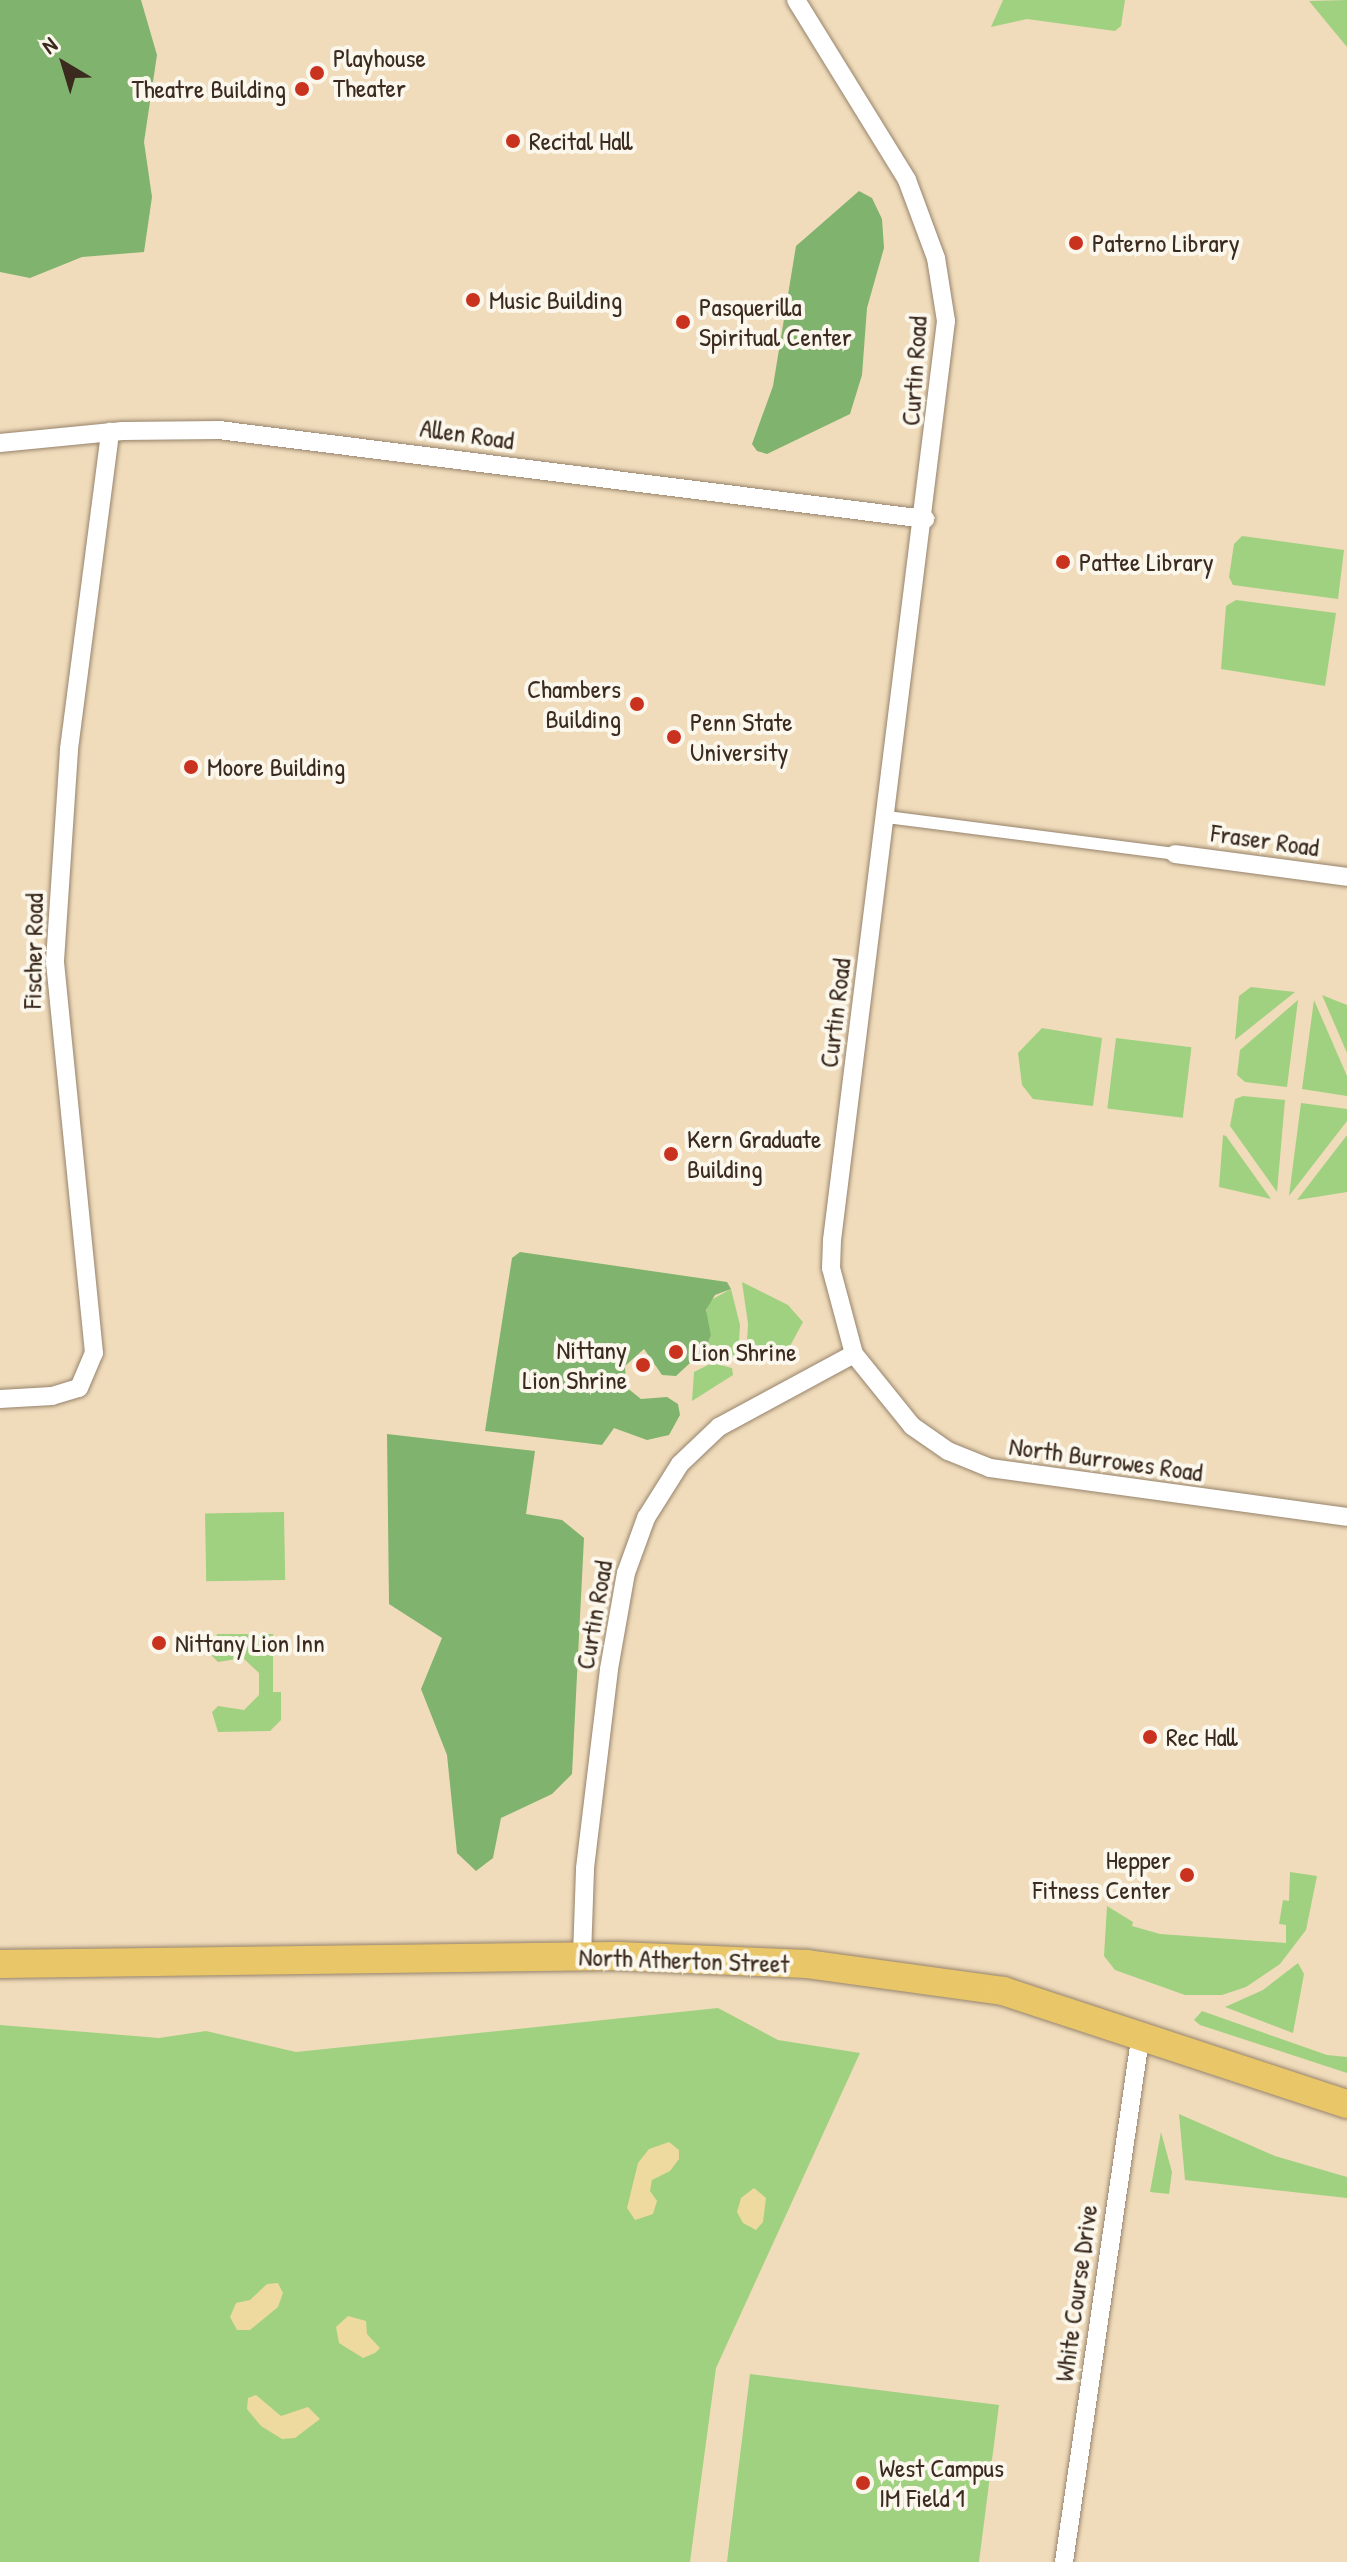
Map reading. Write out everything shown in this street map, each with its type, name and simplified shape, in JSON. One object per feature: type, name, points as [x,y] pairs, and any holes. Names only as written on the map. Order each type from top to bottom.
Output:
[{"type":"main road","name":"North Atherton Street","points":[[0,1964],[582,1956],[807,1964],[957,1981],[1141,2032],[1347,2104]]},
{"type":"street","name":"Curtin Road","points":[[582,1956],[585,1868],[609,1669],[626,1573],[646,1518],[680,1464],[719,1427],[854,1354],[831,1268],[832,1240],[945,362],[946,321],[936,258],[902,171],[796,0]]},
{"type":"street","name":"Allen Road","points":[[0,443],[110,432],[271,435],[925,519]]},
{"type":"street","name":"Fischer Road","points":[[0,1399],[52,1396],[79,1388],[94,1353],[55,961],[76,676],[110,432]]},
{"type":"street","points":[[887,817],[1175,854]]},
{"type":"street","name":"Fraser Road","points":[[1175,854],[1347,877]]},
{"type":"street","name":"North Burrowes Road","points":[[854,1354],[912,1426],[948,1451],[990,1468],[1347,1517]]},
{"type":"street","name":"White Course Drive","points":[[1064,2562],[1141,2032]]},
{"type":"green space","points":[[0,0],[141,0],[157,55],[144,142],[152,197],[144,252],[82,257],[30,278],[0,272]]},
{"type":"green space","points":[[1003,0],[1125,0],[1121,26],[1115,31],[1027,19],[991,27]]},
{"type":"green space","points":[[1347,0],[1347,47],[1309,1]]},
{"type":"green space","points":[[859,191],[872,198],[882,219],[884,248],[867,308],[862,375],[850,414],[767,454],[757,451],[752,444],[773,386],[796,246]]},
{"type":"green space","points":[[1242,536],[1344,550],[1338,599],[1233,585],[1229,577],[1234,544]]},
{"type":"green space","points":[[1236,600],[1336,613],[1325,686],[1221,669],[1226,606]]},
{"type":"green space","points":[[1251,987],[1295,992],[1235,1040],[1239,996]]},
{"type":"green space","points":[[1322,995],[1347,1005],[1347,1053]]},
{"type":"green space","points":[[1298,1000],[1287,1087],[1245,1082],[1237,1075],[1240,1050]]},
{"type":"green space","points":[[1314,1000],[1347,1076],[1347,1096],[1302,1089]]},
{"type":"green space","points":[[1042,1028],[1102,1038],[1093,1106],[1033,1099],[1022,1085],[1018,1053]]},
{"type":"green space","points":[[1116,1038],[1191,1047],[1183,1118],[1107,1108]]},
{"type":"green space","points":[[1243,1096],[1285,1100],[1277,1192],[1230,1126],[1235,1099]]},
{"type":"green space","points":[[1301,1103],[1347,1109],[1347,1121],[1289,1196]]},
{"type":"green space","points":[[1223,1135],[1226,1136],[1271,1199],[1219,1187]]},
{"type":"green space","points":[[1347,1135],[1347,1192],[1297,1200]]},
{"type":"green space","points":[[520,1252],[727,1282],[731,1289],[715,1295],[706,1310],[711,1336],[705,1349],[676,1376],[662,1375],[644,1349],[625,1366],[626,1387],[641,1399],[667,1397],[678,1404],[680,1415],[669,1435],[647,1440],[614,1428],[602,1445],[485,1431],[512,1258]]},
{"type":"green space","points":[[742,1282],[788,1305],[803,1322],[789,1348],[751,1364],[746,1360],[748,1324]]},
{"type":"green space","points":[[731,1289],[740,1325],[738,1359],[698,1358],[711,1337],[705,1316],[709,1301]]},
{"type":"green space","points":[[712,1363],[732,1368],[733,1375],[692,1401],[694,1372]]},
{"type":"green space","points":[[387,1434],[535,1451],[526,1514],[562,1520],[584,1538],[572,1774],[552,1794],[501,1818],[493,1858],[476,1871],[457,1853],[447,1755],[421,1689],[442,1638],[389,1604]]},
{"type":"green space","points":[[284,1512],[285,1580],[206,1581],[205,1513]]},
{"type":"green space","points":[[217,1634],[273,1634],[273,1692],[281,1692],[281,1720],[270,1731],[218,1732],[212,1712],[218,1706],[244,1710],[259,1695],[259,1673],[243,1658],[218,1662],[212,1656]]},
{"type":"green space","points":[[1290,1872],[1317,1876],[1306,1930],[1280,1964],[1246,1987],[1222,1995],[1185,1995],[1115,1970],[1104,1956],[1107,1906],[1133,1922],[1132,1926],[1160,1934],[1286,1943],[1286,1925],[1279,1924],[1283,1900],[1289,1901]]},
{"type":"green space","points":[[1298,1963],[1304,1974],[1293,2033],[1225,2007],[1263,1990]]},
{"type":"green space","points":[[718,2008],[778,2040],[860,2053],[716,2368],[690,2562],[0,2562],[0,2025],[159,2038],[206,2031],[296,2052]]},
{"type":"green space","points":[[1202,2011],[1327,2055],[1347,2057],[1347,2073],[1200,2025],[1194,2020]]},
{"type":"green space","points":[[1179,2114],[1275,2156],[1347,2177],[1347,2198],[1185,2180]]},
{"type":"green space","points":[[1161,2132],[1172,2172],[1169,2194],[1150,2192]]},
{"type":"green space","name":"West Campus IM Field 1","points":[[750,2374],[999,2405],[979,2562],[727,2562]]},
{"type":"sand","points":[[669,2142],[679,2150],[679,2159],[670,2171],[652,2180],[650,2191],[657,2201],[653,2214],[635,2220],[627,2208],[638,2163],[649,2149]]},
{"type":"sand","points":[[754,2188],[766,2198],[763,2222],[756,2230],[743,2223],[737,2212],[741,2198]]},
{"type":"sand","points":[[278,2283],[283,2293],[278,2307],[250,2330],[237,2330],[230,2317],[236,2303],[250,2300],[267,2284]]},
{"type":"sand","points":[[348,2316],[366,2321],[367,2334],[380,2348],[375,2353],[363,2358],[339,2343],[336,2327]]},
{"type":"sand","points":[[256,2395],[281,2416],[308,2407],[320,2419],[295,2438],[282,2439],[261,2426],[247,2409],[248,2398]]},
{"type":"place","name":"Playhouse Theater","points":[[317,73]]},
{"type":"place","name":"Theatre Building","points":[[302,89]]},
{"type":"place","name":"Recital Hall","points":[[513,141]]},
{"type":"place","name":"Paterno Library","points":[[1076,243]]},
{"type":"place","name":"Music Building","points":[[473,300]]},
{"type":"place","name":"Pasquerilla Spiritual Center","points":[[683,322]]},
{"type":"place","name":"Pattee Library","points":[[1063,562]]},
{"type":"place","name":"Chambers Building","points":[[637,704]]},
{"type":"place","name":"Penn State University","points":[[674,737]]},
{"type":"place","name":"Moore Building","points":[[191,767]]},
{"type":"place","name":"Kern Graduate Building","points":[[671,1154]]},
{"type":"place","name":"Lion Shrine","points":[[676,1352]]},
{"type":"place","name":"Nittany Lion Shrine","points":[[643,1365]]},
{"type":"place","name":"Nittany Lion Inn","points":[[159,1643]]},
{"type":"place","name":"Rec Hall","points":[[1150,1737]]},
{"type":"place","name":"Hepper Fitness Center","points":[[1187,1875]]},
{"type":"place","name":"West Campus IM Field 1","points":[[863,2483]]}]
